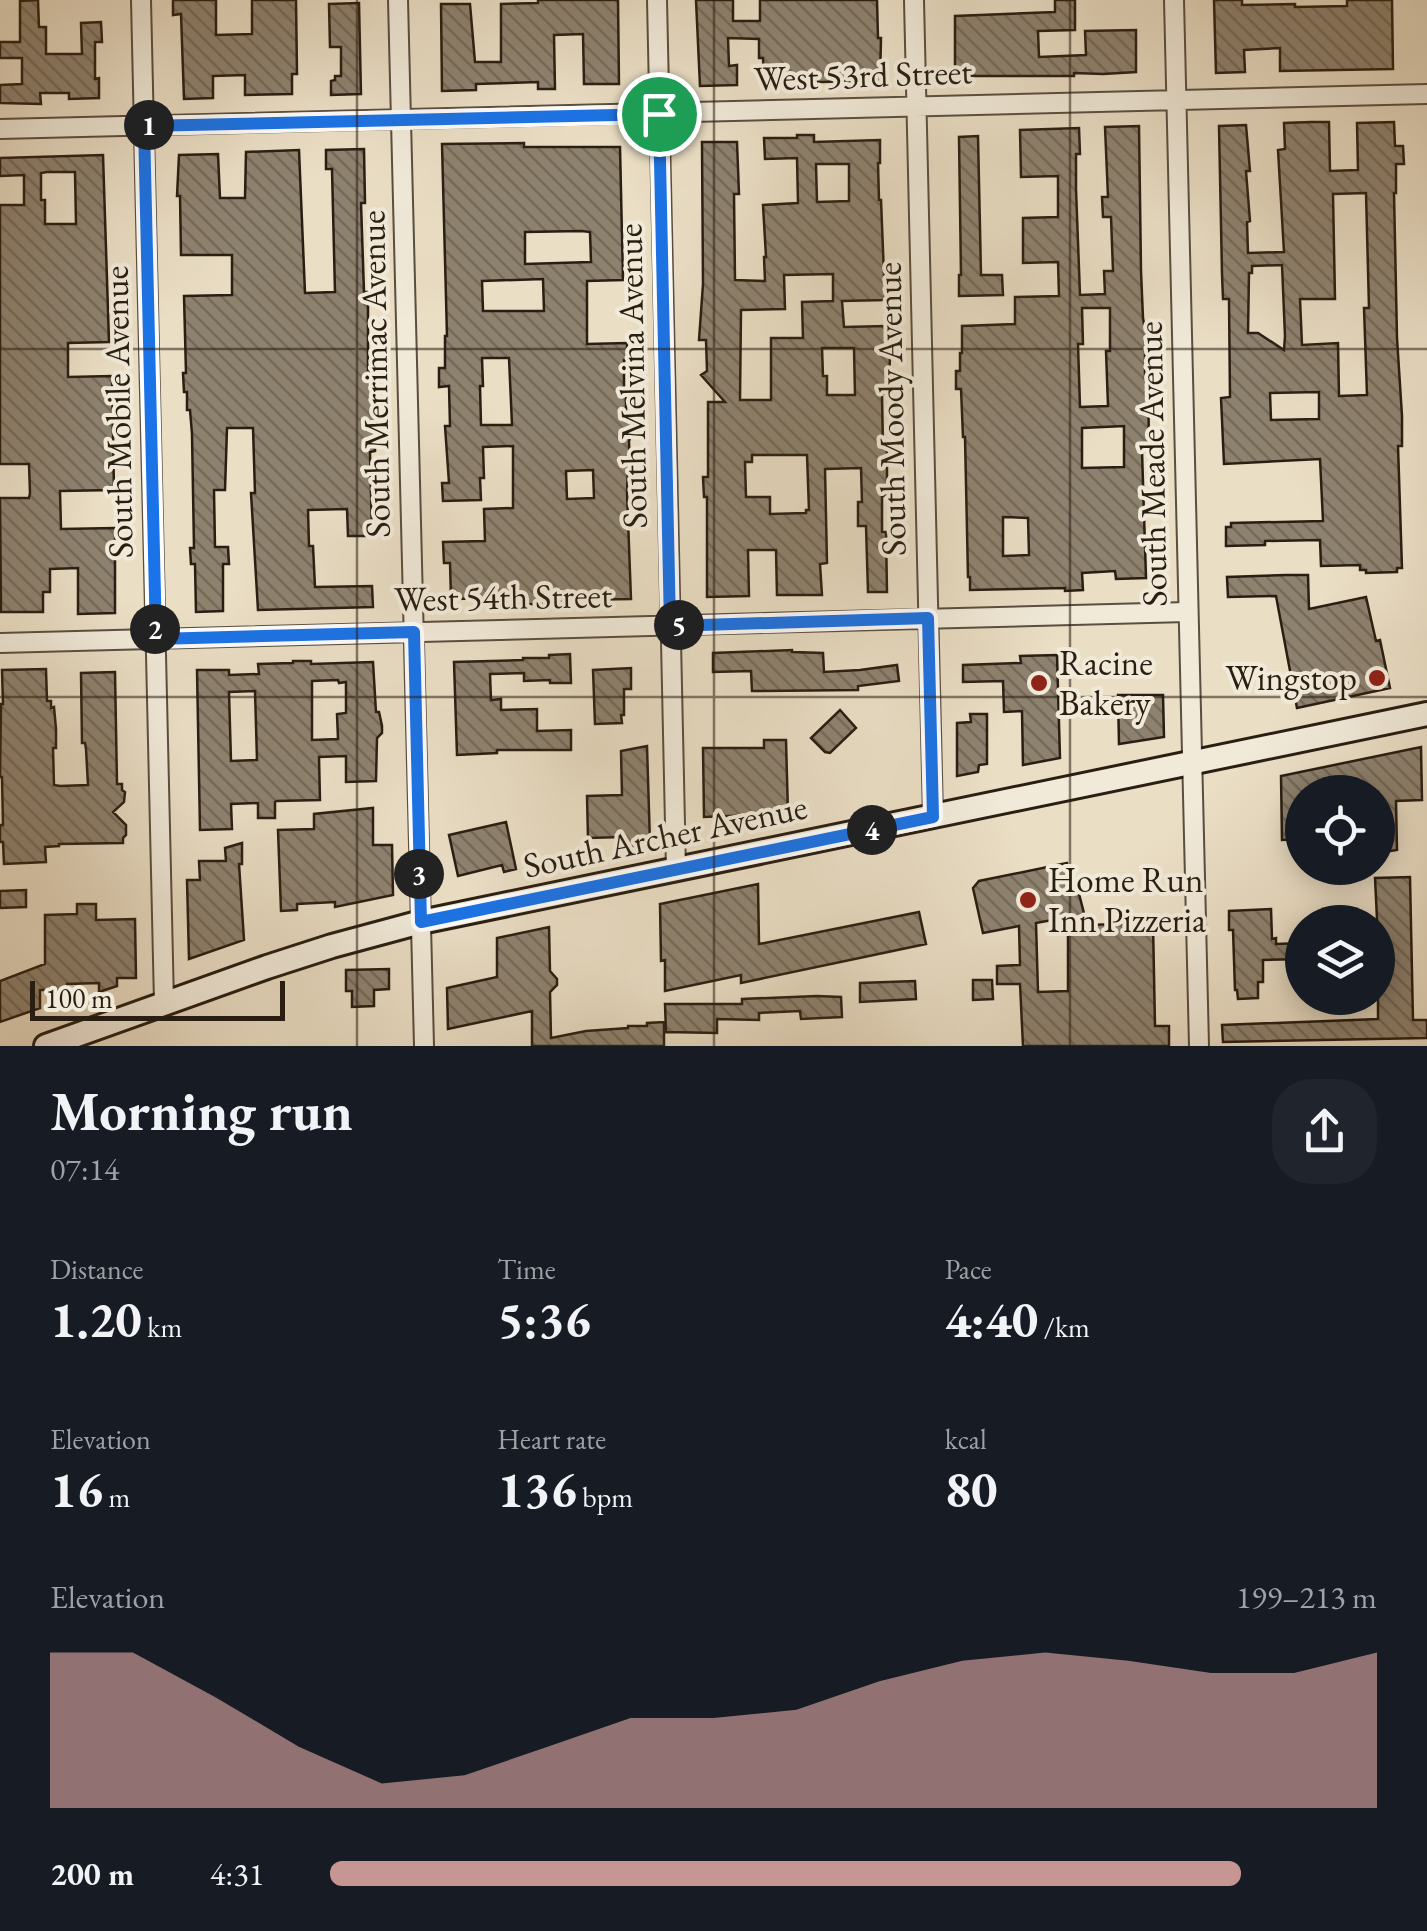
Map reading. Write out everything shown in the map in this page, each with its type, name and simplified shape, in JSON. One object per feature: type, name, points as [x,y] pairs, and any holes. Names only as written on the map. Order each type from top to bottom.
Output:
[{"type":"main road","name":"South Archer Avenue","points":[[46,1046],[332,946],[421,922],[1427,714]]},
{"type":"street","name":"South Mobile Avenue","points":[[141,0],[164,1003]]},
{"type":"street","name":"South Merrimac Avenue","points":[[398,0],[424,1046]]},
{"type":"street","name":"South Melvina Avenue","points":[[657,0],[676,870]]},
{"type":"street","name":"South Moody Avenue","points":[[914,0],[933,817]]},
{"type":"street","name":"South Meade Avenue","points":[[1174,0],[1198,1046]]},
{"type":"street","name":"West 53rd Street","points":[[0,128],[1427,94]]},
{"type":"street","name":"West 54th Street","points":[[0,642],[1187,612]]},
{"type":"building","points":[[38,0],[39,27],[46,27],[46,54],[82,54],[81,23],[101,22],[102,42],[95,42],[99,98],[69,99],[69,93],[40,93],[41,104],[0,103],[0,85],[22,84],[22,58],[0,58],[0,42],[20,42],[20,1]]},
{"type":"building","points":[[173,0],[216,0],[216,35],[252,34],[252,0],[296,0],[297,74],[292,74],[292,94],[245,95],[245,75],[213,76],[213,98],[184,99],[181,14],[173,15]]},
{"type":"building","points":[[618,0],[619,84],[584,84],[583,34],[554,35],[555,89],[538,89],[538,82],[476,84],[476,90],[442,91],[441,4],[470,4],[475,62],[501,62],[501,4]]},
{"type":"building","points":[[696,0],[733,0],[733,21],[760,21],[760,0],[877,0],[880,80],[764,84],[759,39],[728,38],[729,66],[737,65],[737,85],[700,86]]},
{"type":"building","points":[[1055,0],[1075,0],[1075,30],[1038,31],[1039,57],[1086,55],[1085,31],[1136,30],[1136,72],[955,76],[955,16],[1055,12]]},
{"type":"building","points":[[1214,0],[1295,7],[1347,6],[1347,0],[1392,0],[1393,69],[1280,71],[1280,48],[1244,50],[1245,72],[1216,73]]},
{"type":"building","points":[[359,3],[361,94],[331,95],[331,81],[341,76],[341,47],[330,47],[329,4]]},
{"type":"building","points":[[1329,122],[1330,171],[1358,170],[1357,123],[1394,122],[1395,146],[1403,146],[1404,164],[1396,164],[1394,193],[1402,416],[1402,446],[1398,446],[1402,568],[1397,568],[1397,572],[1366,573],[1360,565],[1321,566],[1320,540],[1226,546],[1226,527],[1231,527],[1231,523],[1323,521],[1320,459],[1224,464],[1221,398],[1230,397],[1229,299],[1223,299],[1219,126],[1246,125],[1250,171],[1246,171],[1248,253],[1284,252],[1278,150],[1285,149],[1284,123]],"holes":[[[1366,193],[1367,395],[1339,396],[1338,343],[1302,345],[1300,299],[1335,299],[1333,194]],[[1282,265],[1284,350],[1258,333],[1248,333],[1252,266]],[[1319,392],[1319,419],[1271,420],[1270,393]]]},
{"type":"building","points":[[1139,126],[1143,318],[1144,324],[1150,323],[1150,340],[1145,340],[1149,446],[1142,451],[1146,578],[1116,579],[1115,571],[1082,573],[1083,590],[970,590],[965,437],[961,389],[956,389],[962,326],[1015,324],[1015,297],[1059,296],[1058,262],[1023,263],[1023,218],[1058,217],[1058,176],[1021,177],[1020,130],[1079,128],[1076,189],[1080,295],[1105,294],[1104,271],[1113,271],[1111,217],[1103,217],[1102,197],[1108,197],[1105,127]],"holes":[[[1082,308],[1110,308],[1110,351],[1106,351],[1108,406],[1080,407],[1078,344],[1083,344]],[[1124,426],[1124,467],[1082,468],[1082,428]],[[1003,517],[1028,518],[1029,555],[1003,556]]]},
{"type":"building","points":[[814,135],[814,142],[880,140],[885,300],[842,301],[844,327],[886,326],[890,352],[889,393],[882,394],[887,496],[882,496],[882,532],[886,532],[887,592],[868,592],[866,526],[858,526],[861,468],[825,469],[827,563],[820,564],[822,595],[777,595],[776,550],[748,550],[749,596],[707,597],[707,497],[703,477],[708,477],[708,402],[725,402],[701,375],[707,371],[706,340],[699,340],[703,284],[702,142],[737,142],[735,280],[765,281],[763,205],[798,203],[797,158],[765,159],[764,138]],"holes":[[[816,164],[849,164],[849,201],[817,202]],[[833,274],[833,301],[802,302],[803,338],[771,338],[771,400],[740,400],[741,310],[785,309],[784,275]],[[822,348],[854,348],[855,395],[827,395],[827,376],[823,376]],[[752,455],[807,455],[809,510],[770,514],[770,497],[746,497],[745,462],[752,462]]]},
{"type":"building","points":[[978,136],[981,275],[1002,275],[1003,295],[959,296],[959,137]]},
{"type":"building","points":[[442,144],[620,147],[623,280],[587,281],[587,344],[627,343],[624,394],[626,421],[630,421],[633,430],[627,493],[631,599],[514,605],[514,598],[451,599],[450,563],[444,563],[443,542],[485,541],[484,509],[513,508],[513,446],[483,447],[481,500],[443,501],[442,483],[449,483],[445,426],[450,426],[449,386],[439,387],[447,336]],"holes":[[[525,232],[590,232],[591,262],[525,264]],[[543,279],[544,311],[483,311],[482,281]],[[482,358],[509,358],[512,425],[481,425]],[[593,470],[594,498],[567,499],[566,471]]]},
{"type":"building","points":[[364,149],[364,292],[368,292],[368,370],[375,408],[375,451],[370,452],[372,536],[348,536],[347,509],[308,510],[315,587],[372,586],[373,607],[258,610],[251,493],[255,493],[253,428],[227,428],[225,490],[214,490],[215,547],[228,547],[229,564],[223,564],[223,611],[196,612],[195,564],[191,564],[190,548],[194,548],[192,434],[183,373],[184,296],[232,295],[232,255],[181,255],[179,155],[218,154],[220,198],[245,198],[246,152],[299,150],[305,293],[335,292],[332,169],[326,169],[326,150]]},
{"type":"building","points":[[103,155],[109,342],[68,343],[68,377],[112,376],[114,490],[60,491],[61,529],[115,528],[115,613],[78,614],[78,568],[50,569],[50,592],[43,592],[43,612],[1,612],[0,498],[29,498],[30,493],[29,464],[0,464],[0,205],[24,205],[24,175],[0,176],[0,158]],"holes":[[[75,172],[76,224],[45,224],[41,173]]]},
{"type":"building","points":[[1308,575],[1309,609],[1366,597],[1390,688],[1297,708],[1276,596],[1228,597],[1227,577]]},
{"type":"building","points":[[713,653],[823,653],[824,672],[897,665],[899,681],[858,686],[858,690],[752,691],[751,671],[713,672]]},
{"type":"building","points":[[570,654],[571,683],[524,681],[524,673],[490,674],[491,700],[501,699],[501,710],[537,709],[537,731],[571,730],[571,750],[497,750],[457,755],[454,662]]},
{"type":"building","points":[[1057,655],[1060,758],[1023,765],[1022,711],[1004,712],[1003,681],[963,682],[963,665],[1021,663],[1020,656]]},
{"type":"building","points":[[373,662],[376,712],[382,726],[377,738],[376,781],[346,782],[346,756],[319,757],[320,800],[277,801],[275,818],[258,818],[258,803],[231,804],[232,829],[200,830],[197,670],[259,674],[258,664]],"holes":[[[312,681],[346,682],[346,713],[337,714],[338,739],[312,740]],[[255,691],[257,760],[231,761],[229,692]]]},
{"type":"building","points":[[631,668],[631,689],[624,689],[622,723],[595,724],[593,670]]},
{"type":"building","points":[[46,669],[47,701],[54,707],[56,729],[54,785],[60,786],[88,785],[86,749],[82,743],[81,673],[115,672],[117,784],[122,784],[125,792],[124,802],[113,812],[126,825],[126,835],[123,843],[45,847],[46,862],[4,864],[0,842],[2,670]]},
{"type":"building","points":[[1118,695],[1163,695],[1164,737],[1119,744]]},
{"type":"building","points":[[840,710],[856,728],[830,753],[825,752],[811,738]]},
{"type":"building","points":[[970,714],[987,714],[987,764],[979,765],[978,772],[957,776],[957,723],[971,722]]},
{"type":"building","points":[[764,740],[786,740],[788,814],[704,817],[703,748],[764,748]]},
{"type":"building","points":[[647,746],[650,843],[624,848],[623,837],[588,838],[587,796],[622,795],[621,751]]},
{"type":"building","points":[[1421,747],[1422,800],[1396,801],[1395,850],[1395,775],[1286,775]]},
{"type":"building","points":[[1285,775],[1282,840],[1281,776]]},
{"type":"building","points":[[373,808],[373,845],[392,845],[393,895],[335,907],[335,902],[297,904],[297,910],[281,911],[278,830],[314,829],[314,814]]},
{"type":"building","points":[[506,822],[516,869],[504,872],[502,865],[458,876],[449,835]]},
{"type":"building","points":[[242,843],[239,864],[244,940],[189,959],[187,880],[200,880],[199,861],[226,861],[225,848]]},
{"type":"building","points":[[1067,863],[1087,925],[1153,923],[1155,1026],[1169,1026],[1169,1046],[1023,1046],[1020,984],[997,984],[997,966],[1020,965],[1019,926],[983,933],[973,888],[979,881]],"holes":[[[1068,917],[1068,991],[1038,992],[1036,923]]]},
{"type":"building","points":[[1395,877],[1410,877],[1413,1020],[1427,1020],[1427,1038],[1223,1042],[1222,1025],[1378,1019],[1378,1015],[1395,1015],[1395,905],[1376,905],[1375,885],[1395,885]]},
{"type":"building","points":[[758,884],[759,944],[919,912],[926,944],[741,983],[741,975],[665,991],[660,904]]},
{"type":"building","points":[[26,890],[26,907],[0,908],[0,891]]},
{"type":"building","points":[[77,904],[96,904],[96,920],[135,919],[136,978],[117,978],[117,986],[99,992],[99,983],[67,984],[67,990],[40,990],[40,1008],[0,1022],[0,981],[45,964],[45,915],[77,914]]},
{"type":"building","points":[[1271,909],[1272,939],[1276,938],[1276,944],[1285,944],[1285,959],[1263,960],[1258,998],[1238,999],[1235,990],[1229,911]]},
{"type":"building","points":[[549,927],[550,971],[557,979],[550,992],[551,1038],[664,1022],[664,1046],[532,1046],[532,1011],[448,1029],[447,988],[497,977],[497,938]]},
{"type":"building","points":[[389,969],[389,989],[374,990],[374,1006],[352,1007],[352,991],[346,991],[346,970]]},
{"type":"building","points":[[973,980],[992,980],[993,999],[973,1000]]},
{"type":"building","points":[[915,981],[916,999],[860,1002],[860,983]]},
{"type":"building","points":[[841,997],[842,1017],[801,1019],[800,1011],[759,1013],[759,1020],[717,1019],[717,1033],[666,1032],[665,1004],[742,1004],[742,999]]},
{"type":"place","name":"Wingstop","points":[[1377,678]]},
{"type":"place","name":"Racine Bakery","points":[[1039,683]]},
{"type":"place","name":"Home Run Inn Pizzeria","points":[[1028,900]]},
{"type":"route","points":[[659,114],[670,626],[928,618],[933,817],[421,922],[414,632],[156,639],[144,126],[659,114]]}]
